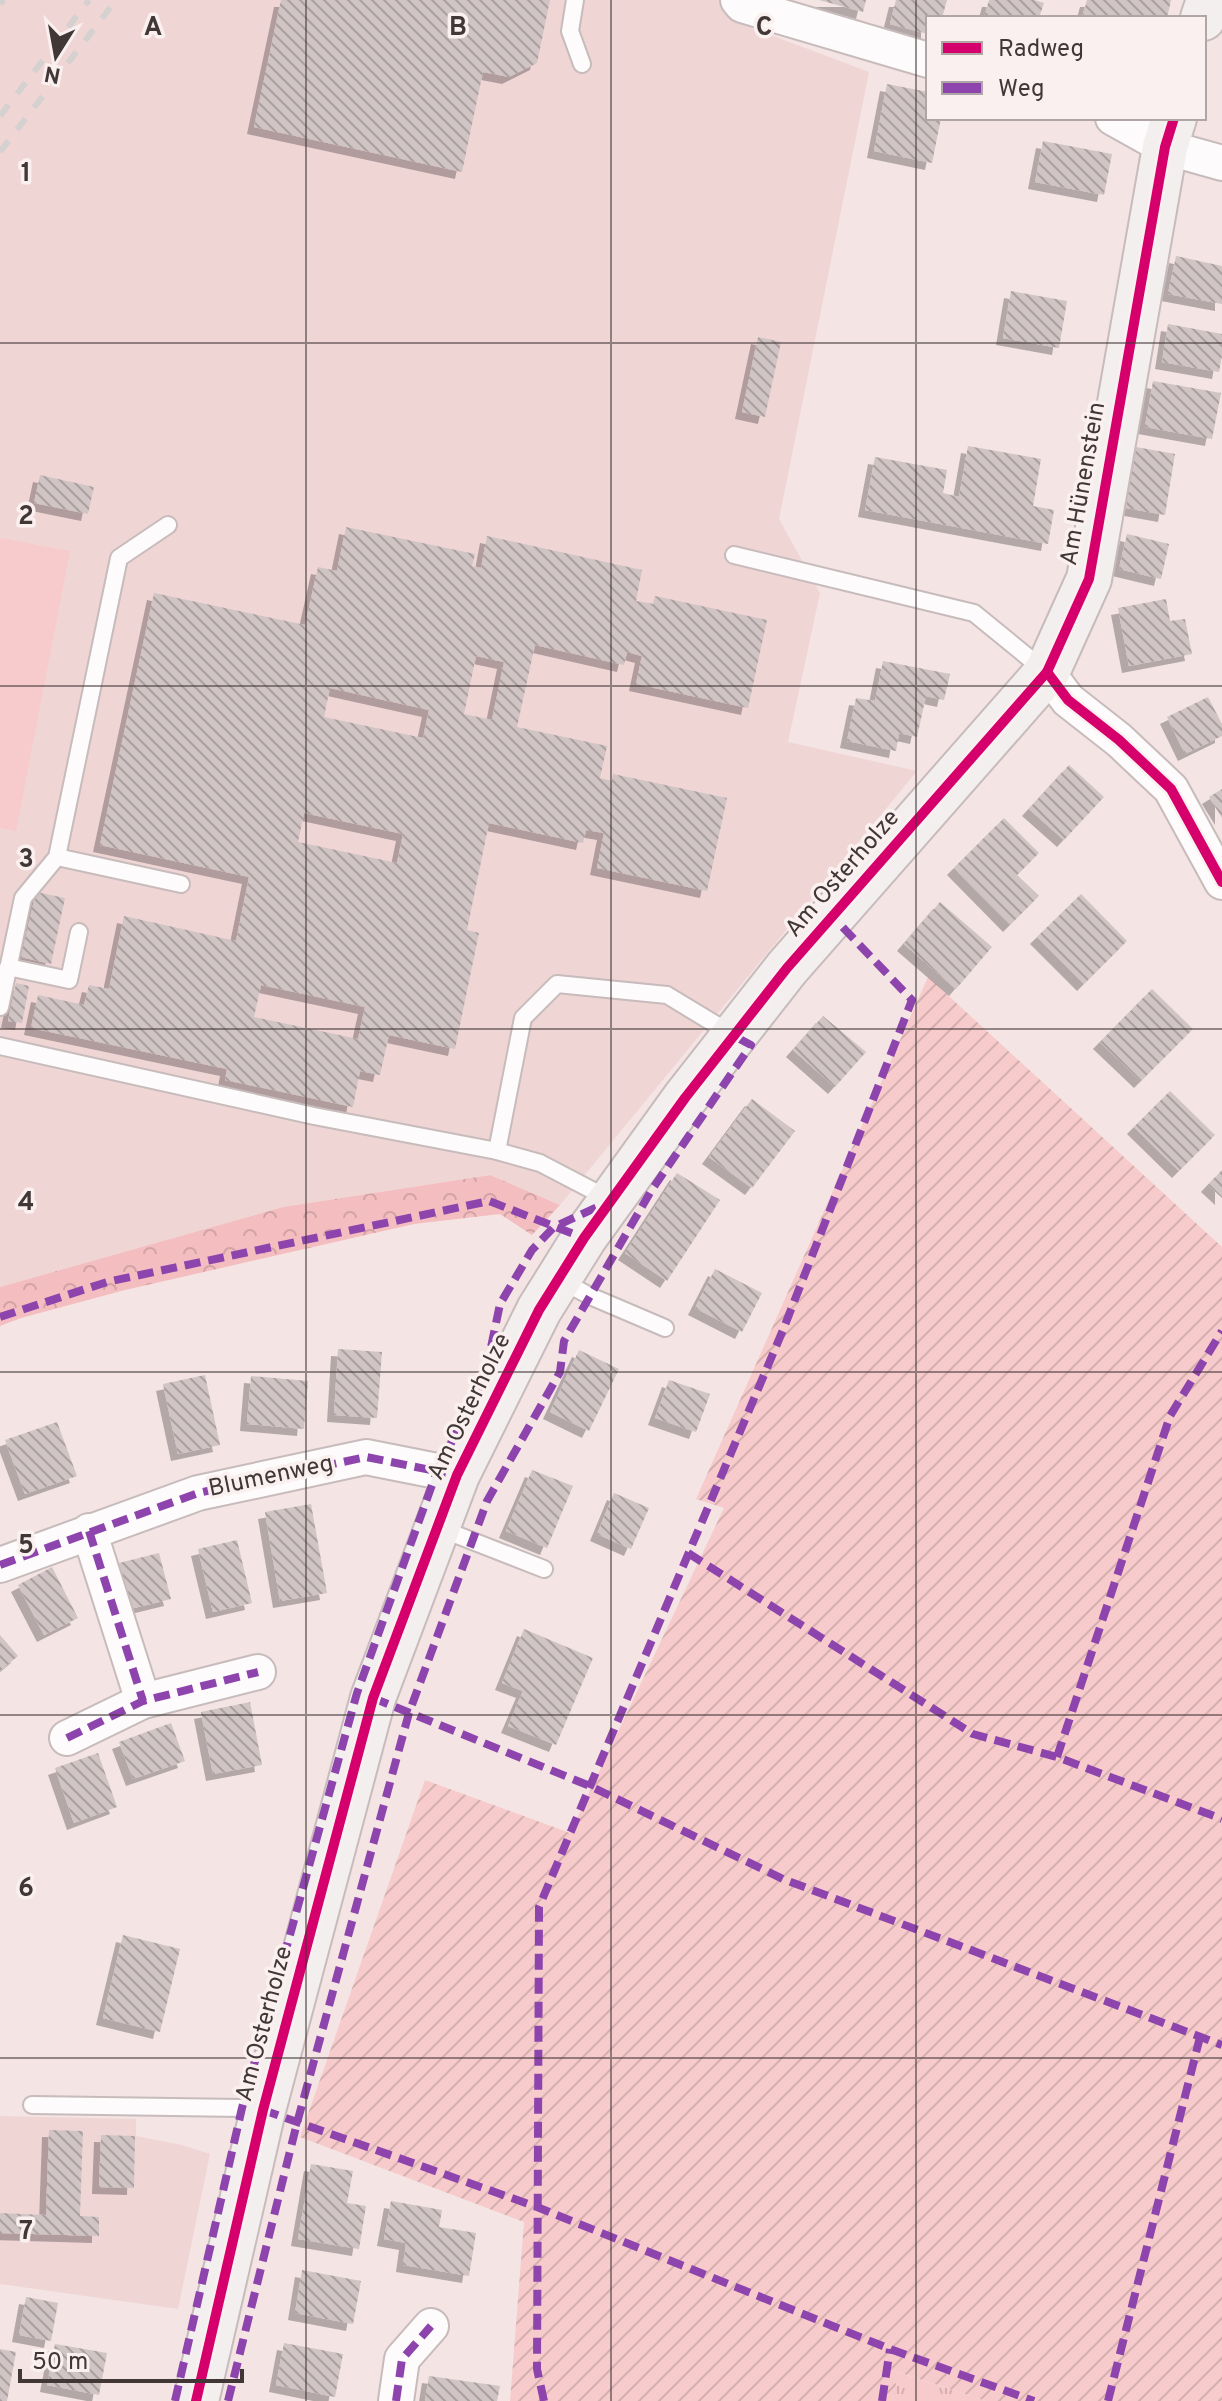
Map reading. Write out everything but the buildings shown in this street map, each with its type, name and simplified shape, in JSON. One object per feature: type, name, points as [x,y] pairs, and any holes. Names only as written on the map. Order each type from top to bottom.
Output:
[{"type":"street","points":[[738,0],[742,5],[784,19],[926,59]]},
{"type":"street","points":[[1121,120],[1170,132],[1222,163]]},
{"type":"street","name":"Am Hünenstein","points":[[1047,672],[1089,579],[1170,132]]},
{"type":"street","points":[[1047,672],[1068,700],[1119,740],[1171,789],[1222,882]]},
{"type":"street","name":"Am Osterholze","points":[[196,2401],[263,2110],[373,1698],[457,1475],[539,1310],[611,1200],[685,1098],[823,926],[1047,672]]},
{"type":"street","name":"Blumenweg","points":[[0,1565],[198,1493],[366,1457],[457,1475]]},
{"type":"street","points":[[89,1531],[143,1701]]},
{"type":"street","points":[[67,1738],[143,1701],[258,1672]]},
{"type":"street","points":[[396,2401],[402,2359],[431,2326]]},
{"type":"lane","points":[[575,0],[570,31],[582,64]]},
{"type":"lane","points":[[0,1007],[23,898],[57,857],[119,558],[168,525]]},
{"type":"lane","points":[[734,555],[974,613],[1047,672]]},
{"type":"lane","points":[[57,857],[181,884]]},
{"type":"lane","points":[[8,967],[69,980],[79,932]]},
{"type":"lane","points":[[497,1151],[523,1018],[557,984],[667,995],[734,1036]]},
{"type":"lane","points":[[0,1046],[314,1116],[497,1151],[540,1163],[611,1200]]},
{"type":"lane","points":[[558,1279],[665,1328]]},
{"type":"lane","points":[[437,1527],[544,1569]]},
{"type":"lane","points":[[32,2105],[263,2110]]},
{"type":"shaded area","points":[[0,0],[719,0],[744,25],[869,72],[779,519],[820,593],[788,742],[917,771],[560,1205],[489,1175],[283,1207],[0,1287]]},
{"type":"shaded area","points":[[0,2116],[136,2119],[136,2136],[210,2154],[178,2309],[0,2284]]},
{"type":"green space","points":[[0,538],[70,551],[16,831],[0,828]]},
{"type":"green space","points":[[928,977],[1222,1247],[1222,2401],[986,2401],[898,2372],[893,2401],[510,2401],[524,2222],[300,2137],[425,1780],[570,1833],[724,1508],[696,1499]]},
{"type":"green space","points":[[490,1175],[560,1205],[532,1235],[500,1214],[414,1224],[125,1290],[0,1326],[0,1287],[283,1207]]},
{"type":"green space","points":[[897,2372],[986,2401],[893,2401]]},
{"type":"railway","points":[[0,4],[4,0]]},
{"type":"railway","points":[[0,116],[89,0]]},
{"type":"railway","points":[[0,152],[116,0]]},
{"type":"marked path","points":[[544,2401],[537,2369],[539,1907],[783,1330],[912,1000],[832,916]]},
{"type":"marked path","points":[[228,2401],[297,2123],[409,1713],[487,1501],[560,1372],[564,1341],[651,1191],[751,1045],[734,1036]]},
{"type":"marked path","points":[[0,1317],[107,1282],[489,1201],[584,1238]]},
{"type":"marked path","points":[[175,2401],[242,2108],[357,1693],[437,1471],[485,1376],[500,1304],[532,1250],[554,1227],[604,1204]]},
{"type":"marked path","points":[[1057,1757],[1170,1416],[1222,1331]]},
{"type":"marked path","points":[[0,1565],[198,1493],[366,1457],[446,1473]]},
{"type":"marked path","points":[[89,1531],[143,1701]]},
{"type":"marked path","points":[[688,1553],[973,1734],[1057,1757],[1222,1819]]},
{"type":"marked path","points":[[67,1738],[143,1701],[258,1672]]},
{"type":"marked path","points":[[373,1698],[590,1786],[783,1879],[1222,2045]]},
{"type":"marked path","points":[[1108,2401],[1200,2037]]},
{"type":"marked path","points":[[263,2110],[537,2207],[890,2349],[1034,2401]]},
{"type":"marked path","points":[[396,2401],[402,2359],[431,2326]]},
{"type":"marked path","points":[[882,2401],[890,2349]]},
{"type":"cycle path","points":[[196,2401],[263,2110],[373,1698],[457,1475],[539,1310],[584,1238],[685,1098],[787,968],[1047,672],[1089,579],[1165,147],[1173,120]]},
{"type":"cycle path","points":[[1047,672],[1068,700],[1119,740],[1171,789],[1222,882]]}]
